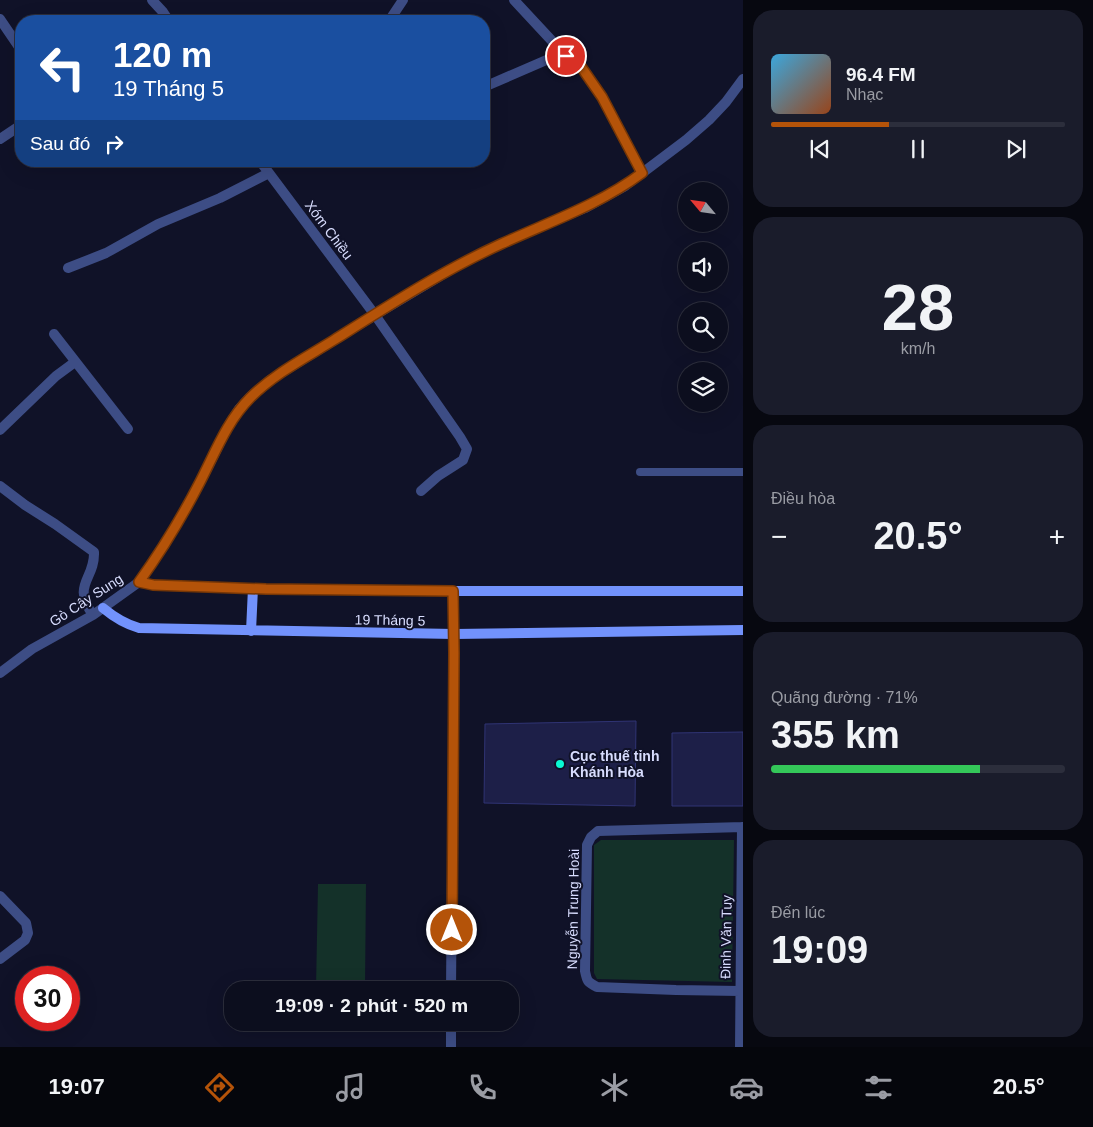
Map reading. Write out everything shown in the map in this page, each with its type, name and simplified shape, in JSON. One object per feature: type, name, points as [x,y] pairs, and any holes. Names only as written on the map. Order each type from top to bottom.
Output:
[{"type":"street","points":[[152,0],[165,15]]},
{"type":"street","points":[[395,15],[403,0]]},
{"type":"street","points":[[514,0],[566,56]]},
{"type":"street","points":[[0,19],[15,41]]},
{"type":"street","points":[[490,84],[558,55],[575,58],[602,97],[642,173]]},
{"type":"street","name":"Gò Cây Sung","points":[[0,673],[32,649],[93,615],[139,582],[168,539],[239,409],[270,380],[457,266],[498,245],[585,208],[624,186],[686,140],[709,120],[726,102],[743,79]]},
{"type":"street","points":[[0,139],[15,129]]},
{"type":"street","points":[[68,268],[106,253],[158,224],[220,198],[265,167]]},
{"type":"street","name":"Xóm Chiều","points":[[267,167],[375,315],[467,449],[463,460],[438,476],[421,491]]},
{"type":"street","points":[[54,334],[128,429]]},
{"type":"street","points":[[0,430],[56,376],[75,362]]},
{"type":"street","points":[[0,486],[94,552],[95,561],[85,583],[83,595],[86,605],[93,615]]},
{"type":"street","points":[[139,582],[153,585],[253,588],[453,591],[743,591]]},
{"type":"street","points":[[251,631],[253,588]]},
{"type":"street","points":[[452,981],[453,591]]},
{"type":"street","name":"19 Tháng 5","points":[[103,608],[126,624],[139,628],[454,634],[743,630]]},
{"type":"street","name":"Nguyễn Trung Hoài","points":[[740,991],[596,987],[587,981],[585,971],[587,845],[591,836],[598,831],[742,827]]},
{"type":"street","name":"Đinh Văn Tuy","points":[[740,1047],[742,827]]},
{"type":"street","points":[[0,896],[26,923],[28,933],[25,940],[0,959]]},
{"type":"street","points":[[451,1031],[451,1047]]},
{"type":"lane","points":[[640,472],[743,472]]},
{"type":"green space","points":[[601,840],[734,840],[732,982],[597,979],[594,973],[594,845]]},
{"type":"green space","points":[[318,884],[366,884],[365,981],[316,981]]},
{"type":"building","name":"Cục thuế tỉnh Khánh Hòa","points":[[636,721],[635,806],[484,803],[485,724]]},
{"type":"building","points":[[743,732],[743,806],[672,806],[672,733]]},
{"type":"place","name":"Cục thuế tỉnh Khánh Hòa","points":[[560,764]]},
{"type":"route","points":[[452,930],[453,591],[266,589],[153,585],[139,582],[156,559],[199,485],[239,409],[270,380],[457,266],[498,245],[585,208],[624,186],[642,173],[602,97],[575,58],[566,56]]}]
